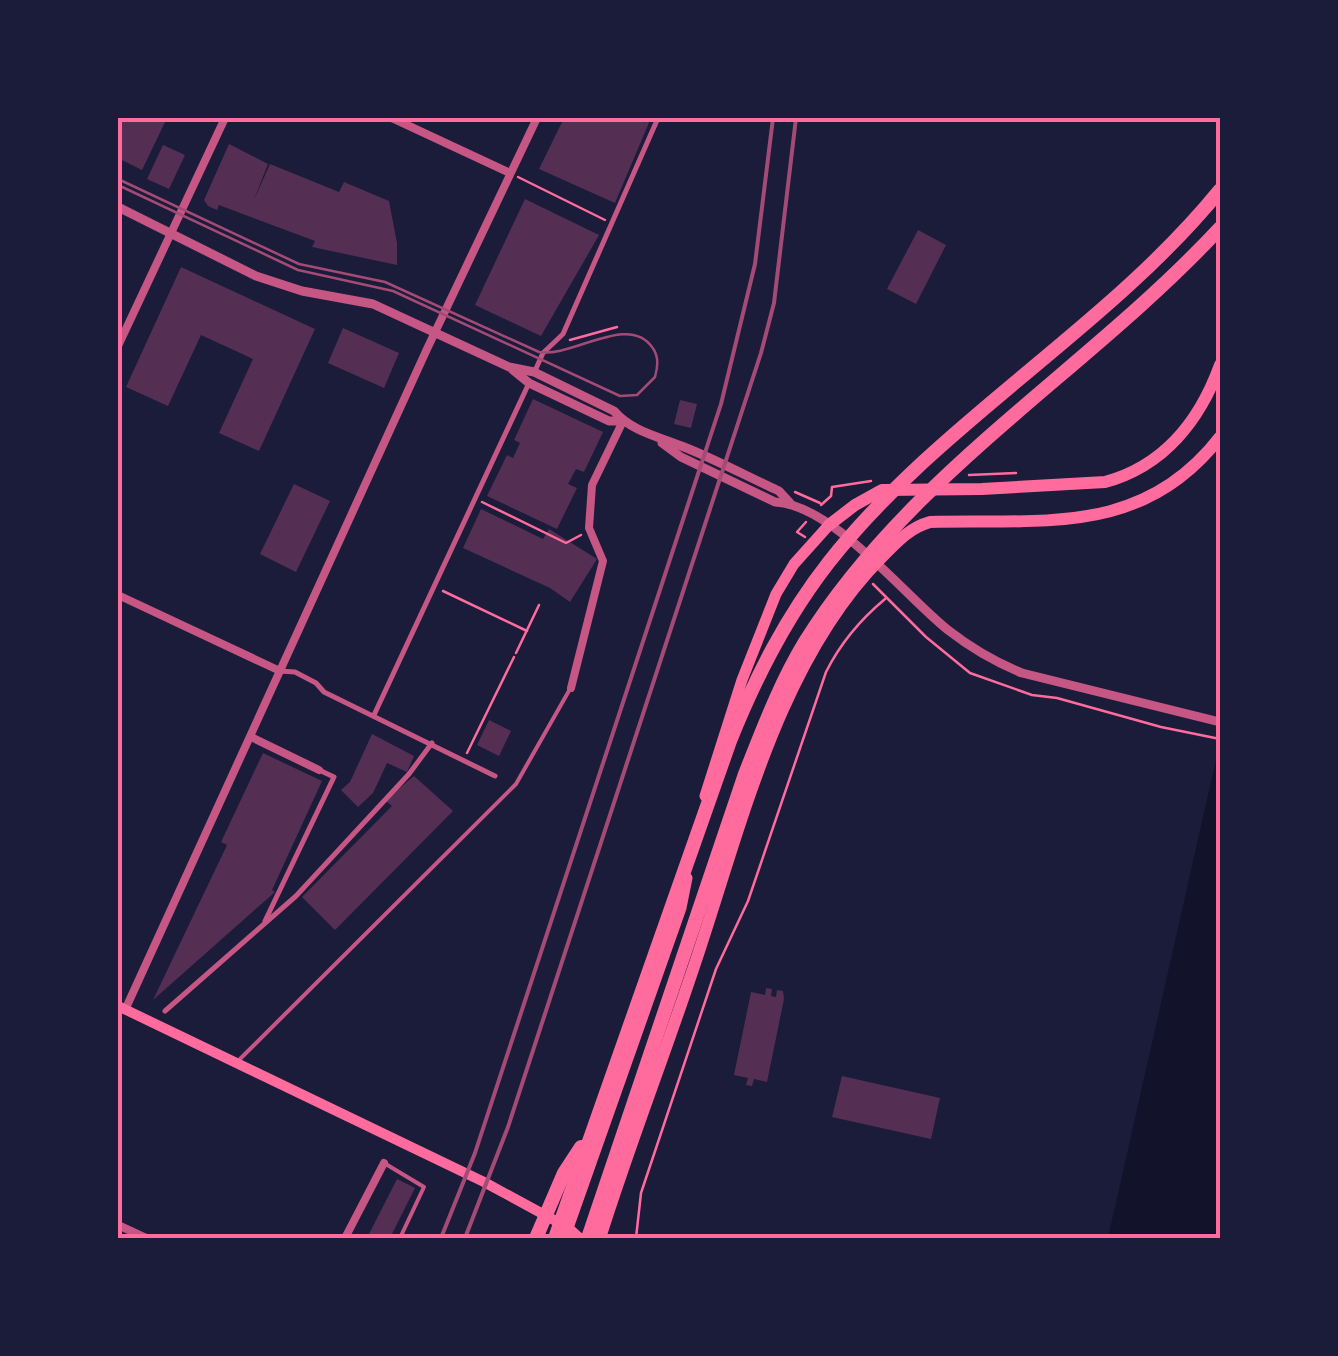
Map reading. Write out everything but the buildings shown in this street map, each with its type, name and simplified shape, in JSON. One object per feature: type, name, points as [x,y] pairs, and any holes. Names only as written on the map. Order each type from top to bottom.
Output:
[{"type":"highway","points":[[555,1238],[730,741],[764,661],[802,599],[839,550],[900,486],[1142,274],[1190,228],[1220,190]]},
{"type":"highway","points":[[588,1238],[746,774],[770,712],[805,643],[863,562],[927,494],[1158,290],[1220,228]]},
{"type":"highway","points":[[829,526],[882,490],[982,489],[1105,482],[1122,477],[1148,464],[1180,435],[1205,402],[1220,365]]},
{"type":"highway","points":[[600,1238],[762,763],[797,680],[830,623],[876,563],[914,526],[930,522],[1064,520],[1136,505],[1186,475],[1220,437]]},
{"type":"highway","points":[[536,1238],[564,1173],[596,1121]]},
{"type":"main road","points":[[566,1234],[681,908],[708,784],[742,680],[784,579],[829,526]]},
{"type":"main road","points":[[122,1008],[484,1182],[566,1234],[580,1238]]},
{"type":"street","points":[[118,346],[225,118]]},
{"type":"street","points":[[392,118],[510,174]]},
{"type":"street","points":[[122,1008],[537,118]]},
{"type":"street","points":[[374,715],[534,372],[550,346],[563,334],[658,118]]},
{"type":"street","points":[[118,207],[256,276],[302,291],[374,304],[509,367],[534,372],[614,410],[622,421]]},
{"type":"street","points":[[509,367],[529,384],[609,421],[622,421],[780,491],[790,503],[829,526],[876,563],[947,629],[1000,664],[1022,673],[1218,721]]},
{"type":"street","points":[[571,688],[603,561],[589,528],[592,485],[622,421]]},
{"type":"street","points":[[652,436],[681,457],[774,502],[790,503]]},
{"type":"street","points":[[118,595],[280,672],[296,672],[324,692],[495,776]]},
{"type":"street","points":[[251,736],[334,776],[263,924]]},
{"type":"street","points":[[165,1011],[296,896],[409,774],[432,743]]},
{"type":"street","points":[[346,1238],[384,1162]]},
{"type":"street","points":[[118,1225],[146,1238]]},
{"type":"lane","points":[[236,1064],[516,784],[571,688]]},
{"type":"lane","points":[[384,1162],[424,1187],[400,1238]]},
{"type":"path","points":[[510,174],[611,222]]},
{"type":"path","points":[[550,346],[616,327]]},
{"type":"path","points":[[780,491],[794,491],[821,504],[831,496],[832,488]]},
{"type":"path","points":[[476,499],[566,543],[589,528]]},
{"type":"path","points":[[636,1238],[641,1193],[716,969],[748,901],[836,652],[886,598],[874,585]]},
{"type":"path","points":[[434,587],[527,631]]},
{"type":"path","points":[[464,759],[540,605]]},
{"type":"path","points":[[1211,736],[1220,738]]},
{"type":"shaded area","points":[[1220,742],[1220,1238],[1108,1238]]},
{"type":"tram line","points":[[118,179],[299,264],[385,282],[539,352],[567,349],[614,335],[642,338],[656,354],[655,377],[637,395],[620,396],[393,291],[298,270],[118,185]]},
{"type":"railway","points":[[441,1238],[475,1153],[721,404],[755,264],[773,118]]},
{"type":"railway","points":[[465,1238],[508,1127],[761,353],[774,303],[796,118]]}]
